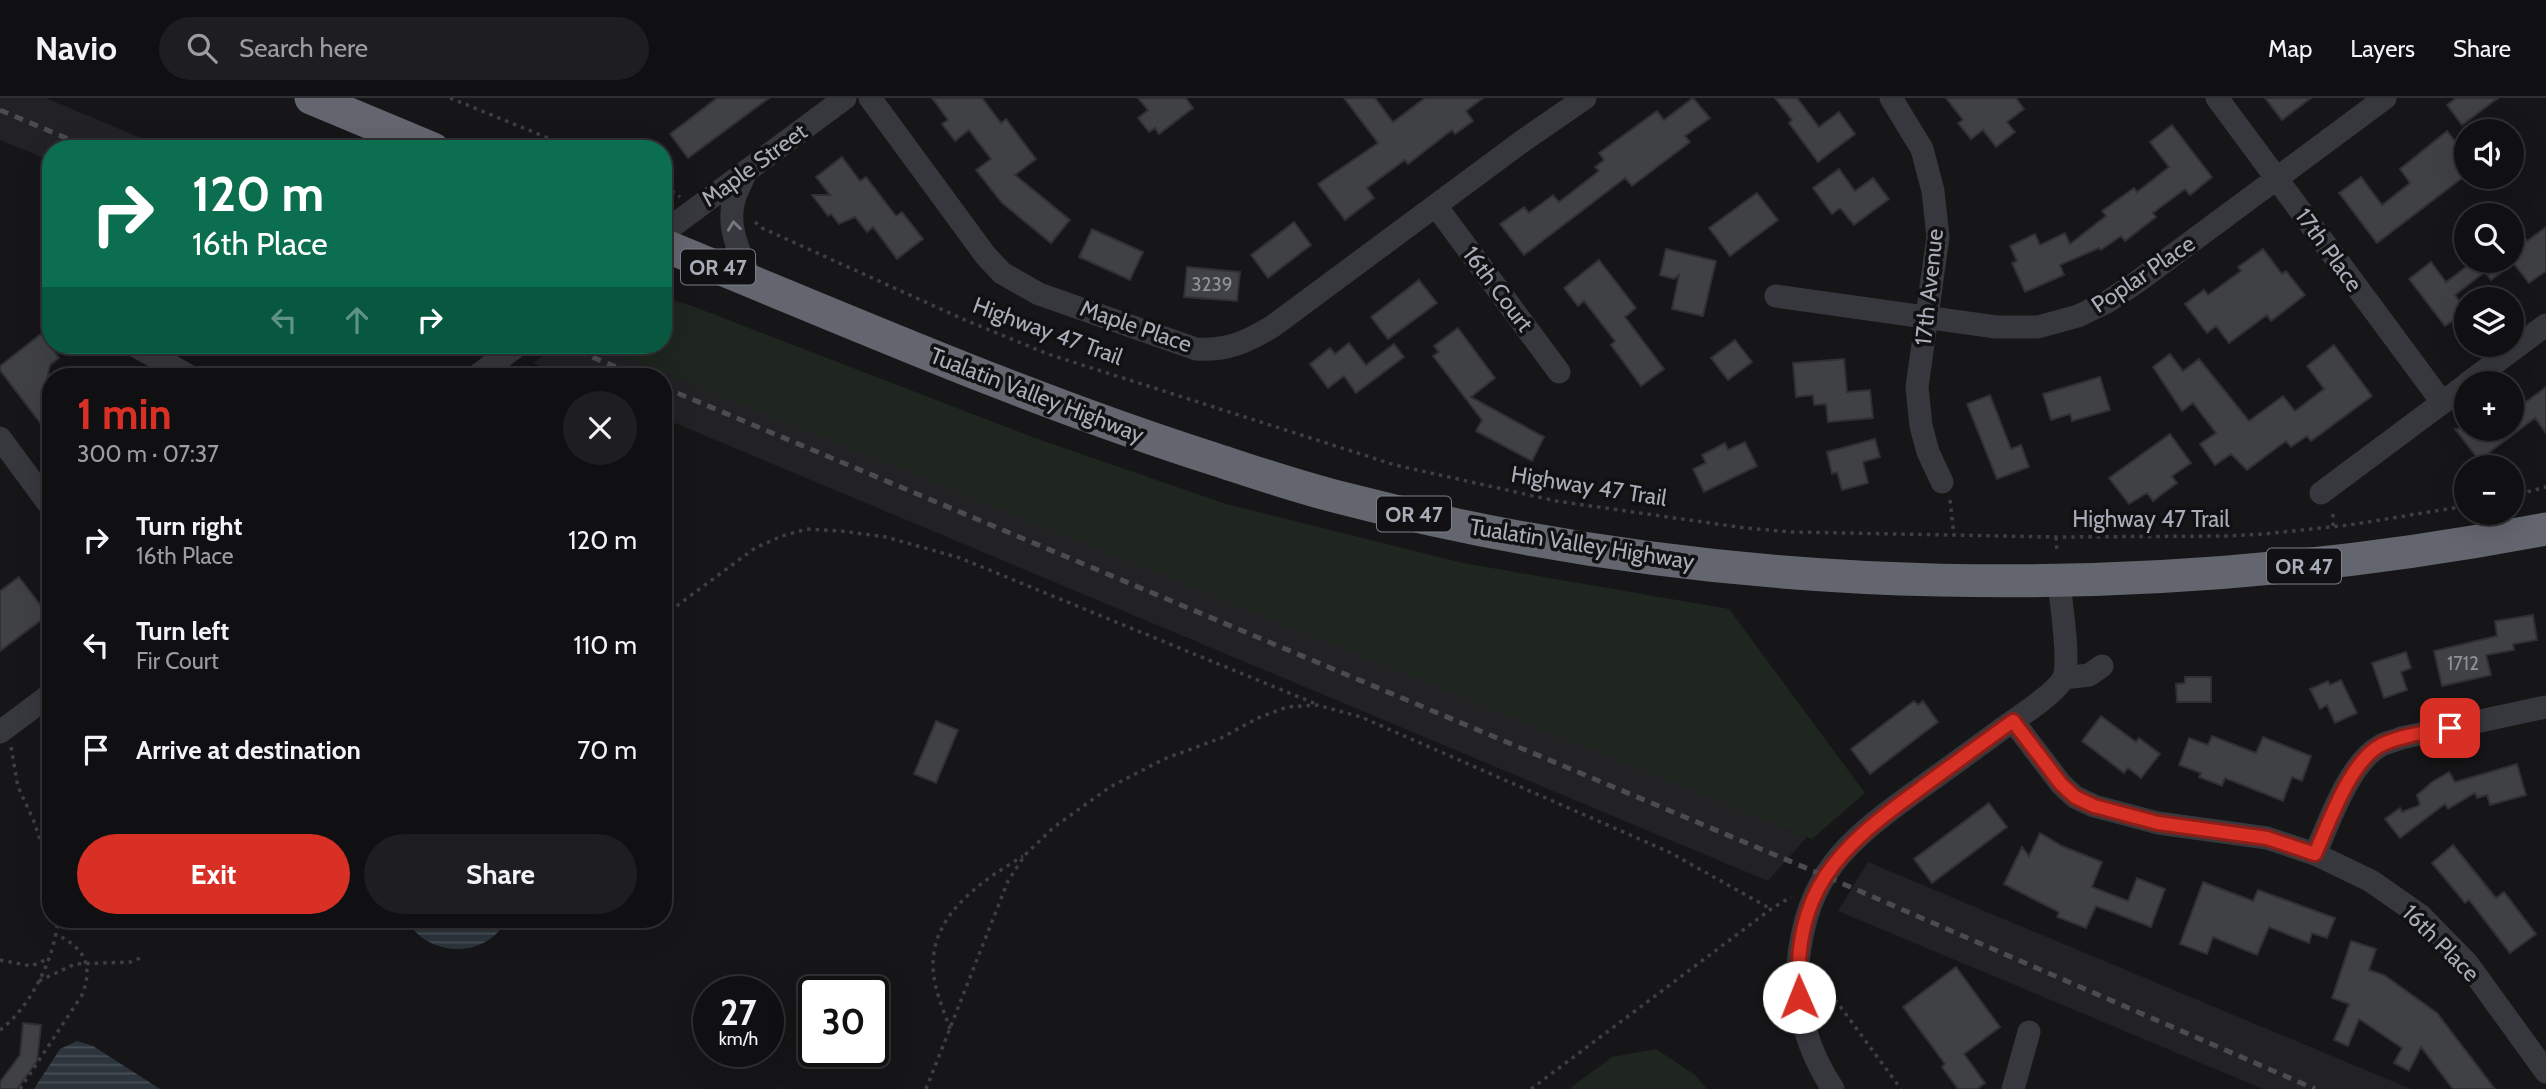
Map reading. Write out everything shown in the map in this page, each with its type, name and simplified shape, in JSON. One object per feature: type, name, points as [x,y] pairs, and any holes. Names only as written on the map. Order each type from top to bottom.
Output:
[{"type":"highway","points":[[311,98],[411,140]]},
{"type":"highway","name":"Tualatin Valley Highway","points":[[672,249],[1080,414],[1172,445],[1338,497],[1482,529],[1657,559],[1758,570],[1905,580],[2059,582],[2312,565],[2546,529]]},
{"type":"street","name":"Maple Street","points":[[672,226],[845,98]]},
{"type":"street","name":"Maple Place","points":[[870,98],[986,256],[1002,273],[1039,294],[1196,349],[1225,349],[1239,345],[1273,326],[1585,98]]},
{"type":"street","name":"17th Avenue","points":[[1891,98],[1922,149],[1933,191],[1938,237],[1917,387],[1918,407],[1928,452],[1942,482]]},
{"type":"street","name":"17th Place","points":[[2217,98],[2442,402]]},
{"type":"street","name":"Poplar Place","points":[[1776,296],[1996,327],[2038,327],[2078,316],[2107,302],[2137,282],[2385,98]]},
{"type":"street","points":[[747,171],[733,201],[732,214],[735,241],[752,281]]},
{"type":"street","name":"16th Court","points":[[1436,206],[1559,372]]},
{"type":"street","points":[[2484,371],[2546,325]]},
{"type":"street","points":[[150,354],[176,368]]},
{"type":"street","points":[[488,368],[506,354]]},
{"type":"street","points":[[2321,493],[2454,393]]},
{"type":"street","points":[[0,438],[42,495]]},
{"type":"street","points":[[1833,1089],[1812,1052],[1799,997],[1797,973],[1801,932],[1815,894],[1836,859],[1868,827],[2013,721],[2064,678],[2066,661],[2059,582]]},
{"type":"street","points":[[2064,678],[2089,675],[2102,666]]},
{"type":"street","points":[[1,731],[42,701]]},
{"type":"street","points":[[2315,854],[2343,793],[2361,762],[2380,746],[2401,738],[2546,707]]},
{"type":"street","name":"16th Place","points":[[2013,721],[2061,784],[2075,797],[2094,806],[2158,823],[2267,838],[2315,854],[2371,881],[2420,916],[2467,963],[2546,1072]]},
{"type":"street","points":[[2013,1089],[2029,1032]]},
{"type":"path","points":[[450,98],[553,140]]},
{"type":"path","name":"Highway 47 Trail","points":[[753,221],[762,228],[965,320],[1048,354],[1395,466],[1556,501],[1745,528],[1792,532],[1954,536],[2227,536],[2349,526],[2454,508]]},
{"type":"path","points":[[1942,482],[1951,501],[1954,536]]},
{"type":"path","points":[[2524,493],[2546,487]]},
{"type":"path","points":[[672,610],[764,544],[782,536],[807,529],[886,537],[960,558],[1317,705],[1361,717],[1668,852],[1770,909]]},
{"type":"path","points":[[926,1089],[1007,881],[1025,855],[1054,827],[1099,794],[1164,759],[1221,738],[1258,718],[1287,707],[1317,705]]},
{"type":"path","points":[[1,731],[13,751],[18,787],[42,846]]},
{"type":"path","points":[[950,1029],[935,983],[933,959],[940,929],[958,903],[993,874],[1025,855]]},
{"type":"path","points":[[1531,1089],[1770,909],[1798,894],[1815,894]]},
{"type":"path","points":[[0,1030],[19,1012],[36,983],[56,928]]},
{"type":"path","points":[[20,1089],[82,995],[88,978],[87,962],[66,939],[55,934]]},
{"type":"path","points":[[36,983],[57,972],[87,962],[131,962],[140,958]]},
{"type":"path","points":[[0,960],[31,965],[47,959]]},
{"type":"path","points":[[1816,973],[1901,1089]]},
{"type":"shaded area","points":[[0,98],[46,98],[146,140],[42,140],[42,157],[0,140]]},
{"type":"shaded area","points":[[672,300],[1035,438],[1226,504],[1463,563],[1729,609],[1865,793],[1812,839],[672,375],[672,368],[654,368],[619,354],[672,354]]},
{"type":"shaded area","points":[[545,354],[656,354],[1807,837],[1768,881],[672,422],[672,368],[545,368],[533,363]]},
{"type":"shaded area","points":[[1868,862],[2411,1089],[2263,1089],[1838,911]]},
{"type":"shaded area","points":[[413,928],[501,928],[486,942],[457,949],[442,947]]},
{"type":"shaded area","points":[[77,1041],[93,1046],[160,1089],[34,1089],[60,1049]]},
{"type":"shaded area","points":[[1656,1049],[1695,1075],[1707,1089],[1569,1089],[1612,1057]]},
{"type":"building","points":[[717,98],[769,98],[688,158],[670,134]]},
{"type":"building","points":[[932,98],[982,98],[1001,123],[1006,119],[1036,159],[1015,175],[1070,220],[1051,243],[1002,203],[976,170],[991,159],[969,130],[955,141],[942,124],[948,120]]},
{"type":"building","points":[[1138,98],[1186,98],[1193,108],[1159,134],[1155,128],[1149,132],[1138,118],[1148,110]]},
{"type":"building","points":[[1344,98],[1375,98],[1393,122],[1425,98],[1483,98],[1466,111],[1473,121],[1455,134],[1452,130],[1408,164],[1405,160],[1367,188],[1374,198],[1345,220],[1318,184],[1378,143]]},
{"type":"building","points":[[1693,98],[1710,118],[1685,136],[1690,142],[1632,186],[1625,178],[1524,255],[1500,224],[1524,207],[1529,213],[1553,195],[1559,202],[1599,171],[1595,167],[1604,160],[1599,153],[1657,111],[1664,120]]},
{"type":"building","points":[[1775,98],[1797,98],[1819,127],[1839,112],[1855,134],[1818,162],[1789,123],[1792,120]]},
{"type":"building","points":[[1946,98],[2016,98],[2024,109],[2007,122],[2015,132],[1996,147],[1983,130],[1971,139],[1958,123],[1963,120]]},
{"type":"building","points":[[2265,98],[2311,98],[2282,120]]},
{"type":"building","points":[[2456,98],[2498,98],[2470,119],[2458,119],[2447,105]]},
{"type":"building","points":[[2172,125],[2212,177],[2190,195],[2185,189],[2153,213],[2156,217],[2125,241],[2121,236],[2101,250],[2099,248],[2060,265],[2064,275],[2025,292],[2012,263],[2017,261],[2010,246],[2035,234],[2040,245],[2065,233],[2070,244],[2106,216],[2102,211],[2134,188],[2137,192],[2169,167],[2150,142]]},
{"type":"building","points":[[2447,131],[2454,140],[2454,184],[2377,243],[2339,193],[2361,177],[2382,205],[2410,183],[2400,169]]},
{"type":"building","points":[[842,157],[860,181],[866,177],[896,216],[902,212],[923,239],[897,259],[873,227],[867,232],[855,217],[839,224],[831,214],[828,216],[812,195],[830,195],[816,177]]},
{"type":"building","points":[[1839,169],[1855,191],[1873,178],[1889,199],[1854,225],[1840,208],[1832,214],[1813,188]]},
{"type":"building","points":[[1757,193],[1778,220],[1730,256],[1709,228]]},
{"type":"building","points":[[1294,222],[1311,245],[1268,278],[1251,255]]},
{"type":"building","points":[[2546,227],[2546,271],[2529,283],[2521,273],[2524,273],[2524,237],[2527,241]]},
{"type":"building","points":[[1092,229],[1143,252],[1130,280],[1079,257]]},
{"type":"building","points":[[1666,249],[1716,261],[1703,316],[1672,309],[1679,275],[1674,279],[1660,275]]},
{"type":"building","points":[[2263,249],[2282,274],[2286,271],[2305,295],[2271,321],[2267,315],[2229,343],[2216,326],[2207,333],[2185,304],[2204,290],[2208,295],[2241,271],[2238,267]]},
{"type":"building","points":[[1599,260],[1636,308],[1625,317],[1664,369],[1641,386],[1611,345],[1615,341],[1584,301],[1578,306],[1564,288]]},
{"type":"building","points":[[2431,262],[2446,282],[2458,273],[2484,273],[2465,287],[2454,287],[2454,320],[2445,326],[2409,279]]},
{"type":"building","points":[[1187,267],[1240,272],[1237,301],[1184,297]]},
{"type":"building","points":[[2486,273],[2500,273],[2491,280]]},
{"type":"building","points":[[1419,280],[1437,303],[1388,339],[1371,317]]},
{"type":"building","points":[[1458,328],[1495,378],[1471,397],[1544,437],[1532,461],[1476,431],[1482,420],[1433,356],[1439,352],[1434,346]]},
{"type":"building","points":[[41,334],[42,354],[56,354],[59,358],[49,368],[42,368],[42,425],[0,370],[0,366]]},
{"type":"building","points":[[1735,340],[1752,362],[1728,380],[1711,358]]},
{"type":"building","points":[[1349,343],[1366,365],[1394,344],[1404,357],[1356,393],[1344,376],[1328,388],[1310,364],[1330,348],[1335,354]]},
{"type":"building","points":[[2334,345],[2372,396],[2311,441],[2307,436],[2291,447],[2286,441],[2247,470],[2231,454],[2215,465],[2200,444],[2216,433],[2193,403],[2182,411],[2153,367],[2170,354],[2183,371],[2199,359],[2249,421],[2283,396],[2295,411],[2324,389],[2307,366]]},
{"type":"building","points":[[1844,359],[1847,392],[1870,390],[1873,418],[1828,422],[1826,404],[1814,405],[1813,395],[1796,397],[1793,363]]},
{"type":"building","points":[[2100,377],[2110,410],[2072,421],[2070,414],[2051,420],[2043,394]]},
{"type":"building","points":[[2546,387],[2546,433],[2535,418],[2524,426],[2524,403]]},
{"type":"building","points":[[1990,395],[2011,449],[2021,445],[2029,467],[1997,479],[1967,404]]},
{"type":"building","points":[[2170,434],[2191,463],[2172,476],[2177,483],[2153,501],[2147,493],[2129,504],[2109,478]]},
{"type":"building","points":[[1875,439],[1880,457],[1863,462],[1868,483],[1842,490],[1837,472],[1832,474],[1827,452]]},
{"type":"building","points":[[2464,441],[2504,441],[2486,455],[2475,455]]},
{"type":"building","points":[[1745,442],[1757,466],[1704,492],[1693,469],[1706,463],[1702,455],[1725,443],[1728,450]]},
{"type":"building","points":[[19,577],[42,607],[42,620],[0,651],[0,591]]},
{"type":"building","points":[[2533,615],[2537,640],[2513,644],[2514,650],[2486,655],[2491,675],[2442,686],[2434,651],[2497,636],[2495,621]]},
{"type":"building","points":[[2406,652],[2411,668],[2401,672],[2407,690],[2384,698],[2372,663]]},
{"type":"building","points":[[2185,677],[2211,677],[2211,702],[2177,702],[2176,684],[2185,683]]},
{"type":"building","points":[[2341,680],[2357,713],[2335,723],[2327,705],[2320,709],[2310,689],[2328,681],[2330,685]]},
{"type":"building","points":[[1914,701],[1918,705],[1923,701],[1938,722],[1870,774],[1851,749]]},
{"type":"building","points":[[2101,716],[2136,742],[2139,738],[2160,754],[2141,778],[2128,768],[2124,773],[2082,741]]},
{"type":"building","points":[[936,721],[958,730],[936,783],[914,774]]},
{"type":"building","points":[[2212,736],[2256,753],[2263,737],[2311,756],[2302,781],[2292,777],[2283,801],[2225,778],[2222,786],[2199,777],[2201,773],[2179,765],[2189,738],[2208,745]]},
{"type":"building","points":[[2517,764],[2526,795],[2490,805],[2487,795],[2477,798],[2475,793],[2448,809],[2445,804],[2400,838],[2385,819],[2400,808],[2402,812],[2420,805],[2417,795],[2449,772],[2455,782]]},
{"type":"building","points":[[1989,803],[2007,827],[1932,883],[1914,859]]},
{"type":"building","points":[[2040,833],[2062,846],[2102,862],[2092,887],[2128,901],[2137,878],[2165,889],[2151,927],[2096,906],[2086,928],[2057,917],[2059,912],[2004,884],[2022,847],[2029,856]]},
{"type":"building","points":[[2453,845],[2496,898],[2504,892],[2536,934],[2510,953],[2469,900],[2465,903],[2432,863]]},
{"type":"building","points":[[2203,882],[2253,901],[2258,890],[2335,918],[2327,938],[2312,933],[2309,943],[2269,927],[2257,955],[2213,937],[2207,954],[2180,944]]},
{"type":"building","points":[[2351,941],[2376,949],[2369,970],[2384,975],[2437,1013],[2495,1089],[2453,1089],[2421,1047],[2409,1071],[2394,1063],[2402,1048],[2359,1019],[2348,1046],[2334,1040],[2349,1004],[2332,998]]},
{"type":"building","points":[[1956,967],[2000,1027],[1964,1054],[1985,1083],[1977,1089],[1958,1089],[1942,1067],[1945,1064],[1903,1007]]},
{"type":"building","points":[[23,1023],[41,1025],[37,1061],[17,1089],[0,1089],[0,1082],[20,1055]]},
{"type":"railway","points":[[0,110],[71,140]]},
{"type":"railway","points":[[585,354],[619,368]]},
{"type":"railway","points":[[672,391],[1825,876],[2315,1089]]},
{"type":"route","points":[[1799,997],[1797,973],[1801,932],[1815,894],[1836,859],[1868,827],[2013,721],[2061,784],[2075,797],[2094,806],[2158,823],[2267,838],[2315,854],[2343,793],[2361,762],[2380,746],[2401,738],[2450,728]]}]
